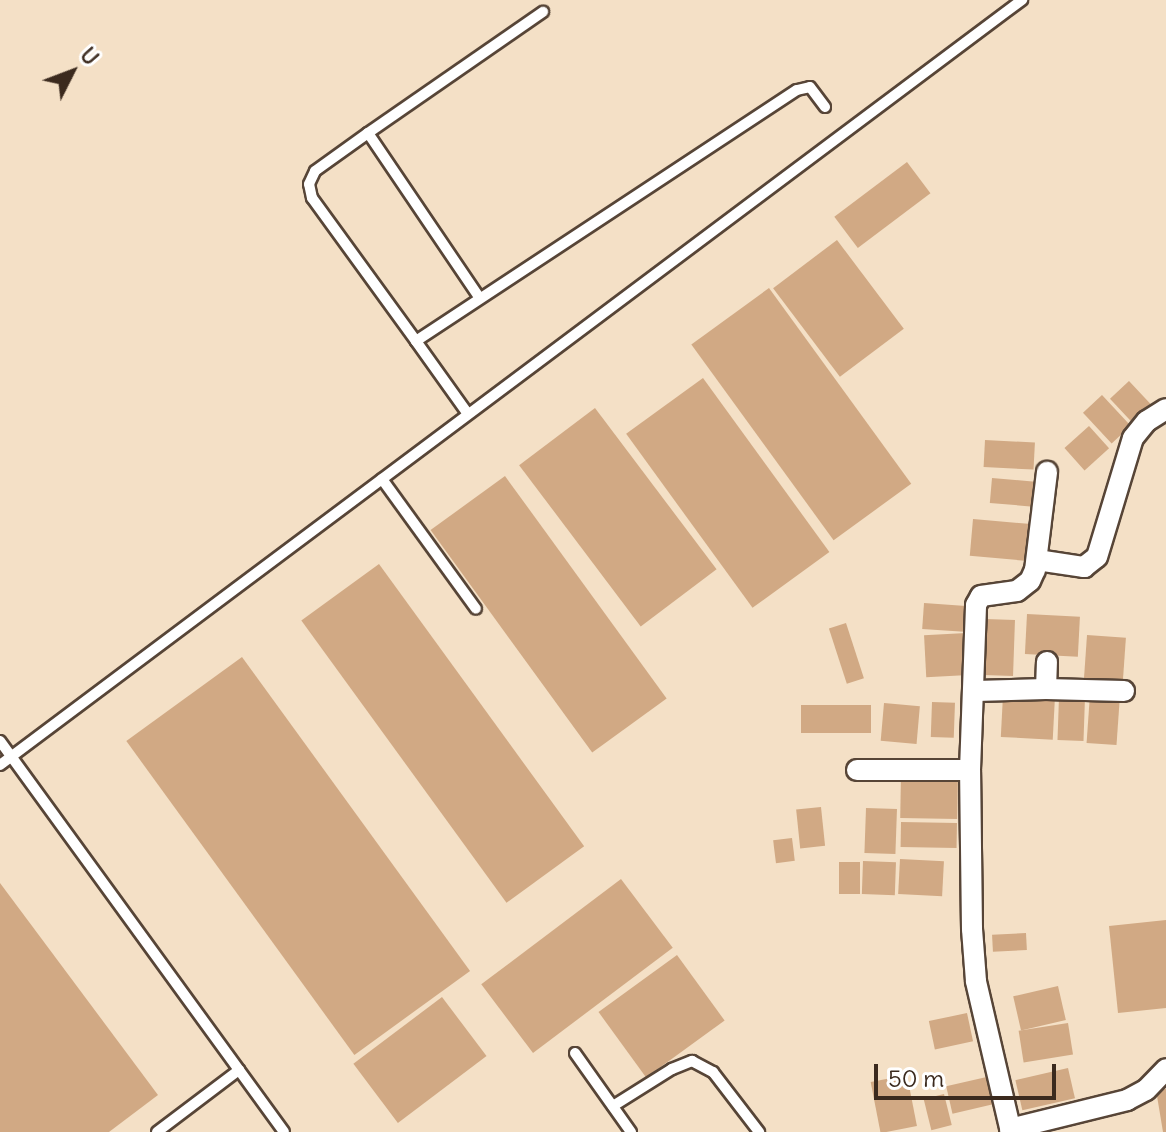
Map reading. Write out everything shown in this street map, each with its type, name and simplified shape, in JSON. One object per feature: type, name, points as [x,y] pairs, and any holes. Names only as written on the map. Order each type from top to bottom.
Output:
[{"type":"street","points":[[1037,560],[1084,567],[1097,557],[1133,438],[1147,421],[1166,409]]},
{"type":"street","points":[[1047,472],[1037,560],[1025,587],[1017,591],[984,594],[977,599],[976,691],[970,770],[976,981],[1011,1130],[1127,1100],[1146,1090],[1166,1069]]},
{"type":"street","points":[[1046,689],[1047,662]]},
{"type":"street","points":[[976,691],[1124,691]]},
{"type":"street","points":[[857,770],[970,770]]},
{"type":"lane","points":[[0,765],[1022,0]]},
{"type":"lane","points":[[468,414],[312,198],[309,184],[315,171],[543,12]]},
{"type":"lane","points":[[416,341],[801,87],[810,87],[825,107]]},
{"type":"lane","points":[[368,133],[479,297]]},
{"type":"lane","points":[[382,479],[476,609]]},
{"type":"lane","points":[[0,741],[284,1132]]},
{"type":"lane","points":[[575,1053],[631,1132]]},
{"type":"lane","points":[[613,1106],[672,1069],[692,1061],[713,1072],[759,1132]]},
{"type":"lane","points":[[157,1132],[239,1070]]},
{"type":"building","points":[[907,162],[930,193],[858,248],[834,217]]},
{"type":"building","points":[[837,240],[904,329],[840,377],[773,288]]},
{"type":"building","points":[[769,288],[911,484],[834,540],[691,344]]},
{"type":"building","points":[[703,378],[829,552],[753,608],[626,434]]},
{"type":"building","points":[[1129,381],[1152,406],[1133,424],[1110,399]]},
{"type":"building","points":[[1102,395],[1131,426],[1112,443],[1083,413]]},
{"type":"building","points":[[595,408],[717,569],[641,626],[519,465]]},
{"type":"building","points":[[1089,426],[1109,448],[1085,470],[1064,448]]},
{"type":"building","points":[[985,440],[1035,443],[1034,470],[984,467]]},
{"type":"building","points":[[505,476],[667,698],[592,753],[431,530]]},
{"type":"building","points":[[992,478],[1041,482],[1039,507],[990,503]]},
{"type":"building","points":[[973,519],[1034,524],[1031,561],[970,556]]},
{"type":"building","points":[[379,564],[584,846],[506,903],[301,620]]},
{"type":"building","points":[[924,603],[966,606],[964,632],[922,629]]},
{"type":"building","points":[[1027,614],[1080,617],[1078,657],[1025,654]]},
{"type":"building","points":[[985,619],[1015,620],[1013,676],[983,675]]},
{"type":"building","points":[[846,623],[864,678],[847,684],[829,629]]},
{"type":"building","points":[[966,633],[968,675],[926,677],[924,635]]},
{"type":"building","points":[[1087,635],[1126,638],[1123,683],[1084,680]]},
{"type":"building","points":[[242,657],[470,971],[354,1055],[126,741]]},
{"type":"building","points":[[1090,694],[1120,696],[1117,745],[1087,743]]},
{"type":"building","points":[[1003,695],[1055,698],[1053,740],[1001,737]]},
{"type":"building","points":[[1059,697],[1085,698],[1083,741],[1057,740]]},
{"type":"building","points":[[932,702],[955,703],[954,738],[931,737]]},
{"type":"building","points":[[884,703],[920,706],[917,744],[881,741]]},
{"type":"building","points":[[801,705],[871,705],[871,733],[801,733]]},
{"type":"building","points":[[901,773],[958,774],[957,819],[900,818]]},
{"type":"building","points":[[821,807],[825,846],[800,848],[796,810]]},
{"type":"building","points":[[866,808],[897,809],[895,854],[864,853]]},
{"type":"building","points":[[901,822],[957,823],[957,848],[901,847]]},
{"type":"building","points":[[792,838],[795,861],[776,863],[773,840]]},
{"type":"building","points":[[900,859],[944,861],[942,896],[898,894]]},
{"type":"building","points":[[863,861],[896,862],[895,895],[862,894]]},
{"type":"building","points":[[839,862],[860,862],[860,894],[839,894]]},
{"type":"building","points":[[621,879],[673,948],[533,1053],[481,984]]},
{"type":"building","points":[[0,883],[158,1095],[109,1132],[0,1132]]},
{"type":"building","points":[[1166,920],[1166,1008],[1118,1013],[1109,926]]},
{"type":"building","points":[[1026,933],[1027,950],[993,952],[992,935]]},
{"type":"building","points":[[677,955],[725,1021],[646,1078],[599,1012]]},
{"type":"building","points":[[1058,986],[1066,1020],[1021,1030],[1013,996]]},
{"type":"building","points":[[442,997],[487,1056],[398,1123],[353,1064]]},
{"type":"building","points":[[967,1013],[973,1041],[935,1049],[929,1021]]},
{"type":"building","points":[[1068,1023],[1073,1055],[1024,1062],[1019,1031]]},
{"type":"building","points":[[1068,1068],[1075,1098],[1022,1110],[1015,1080]]},
{"type":"building","points":[[907,1075],[917,1126],[880,1132],[871,1082]]},
{"type":"building","points":[[991,1076],[997,1103],[952,1114],[946,1086]]},
{"type":"building","points":[[1166,1089],[1166,1132],[1163,1132],[1156,1090]]},
{"type":"building","points":[[944,1094],[952,1125],[931,1130],[924,1099]]}]
